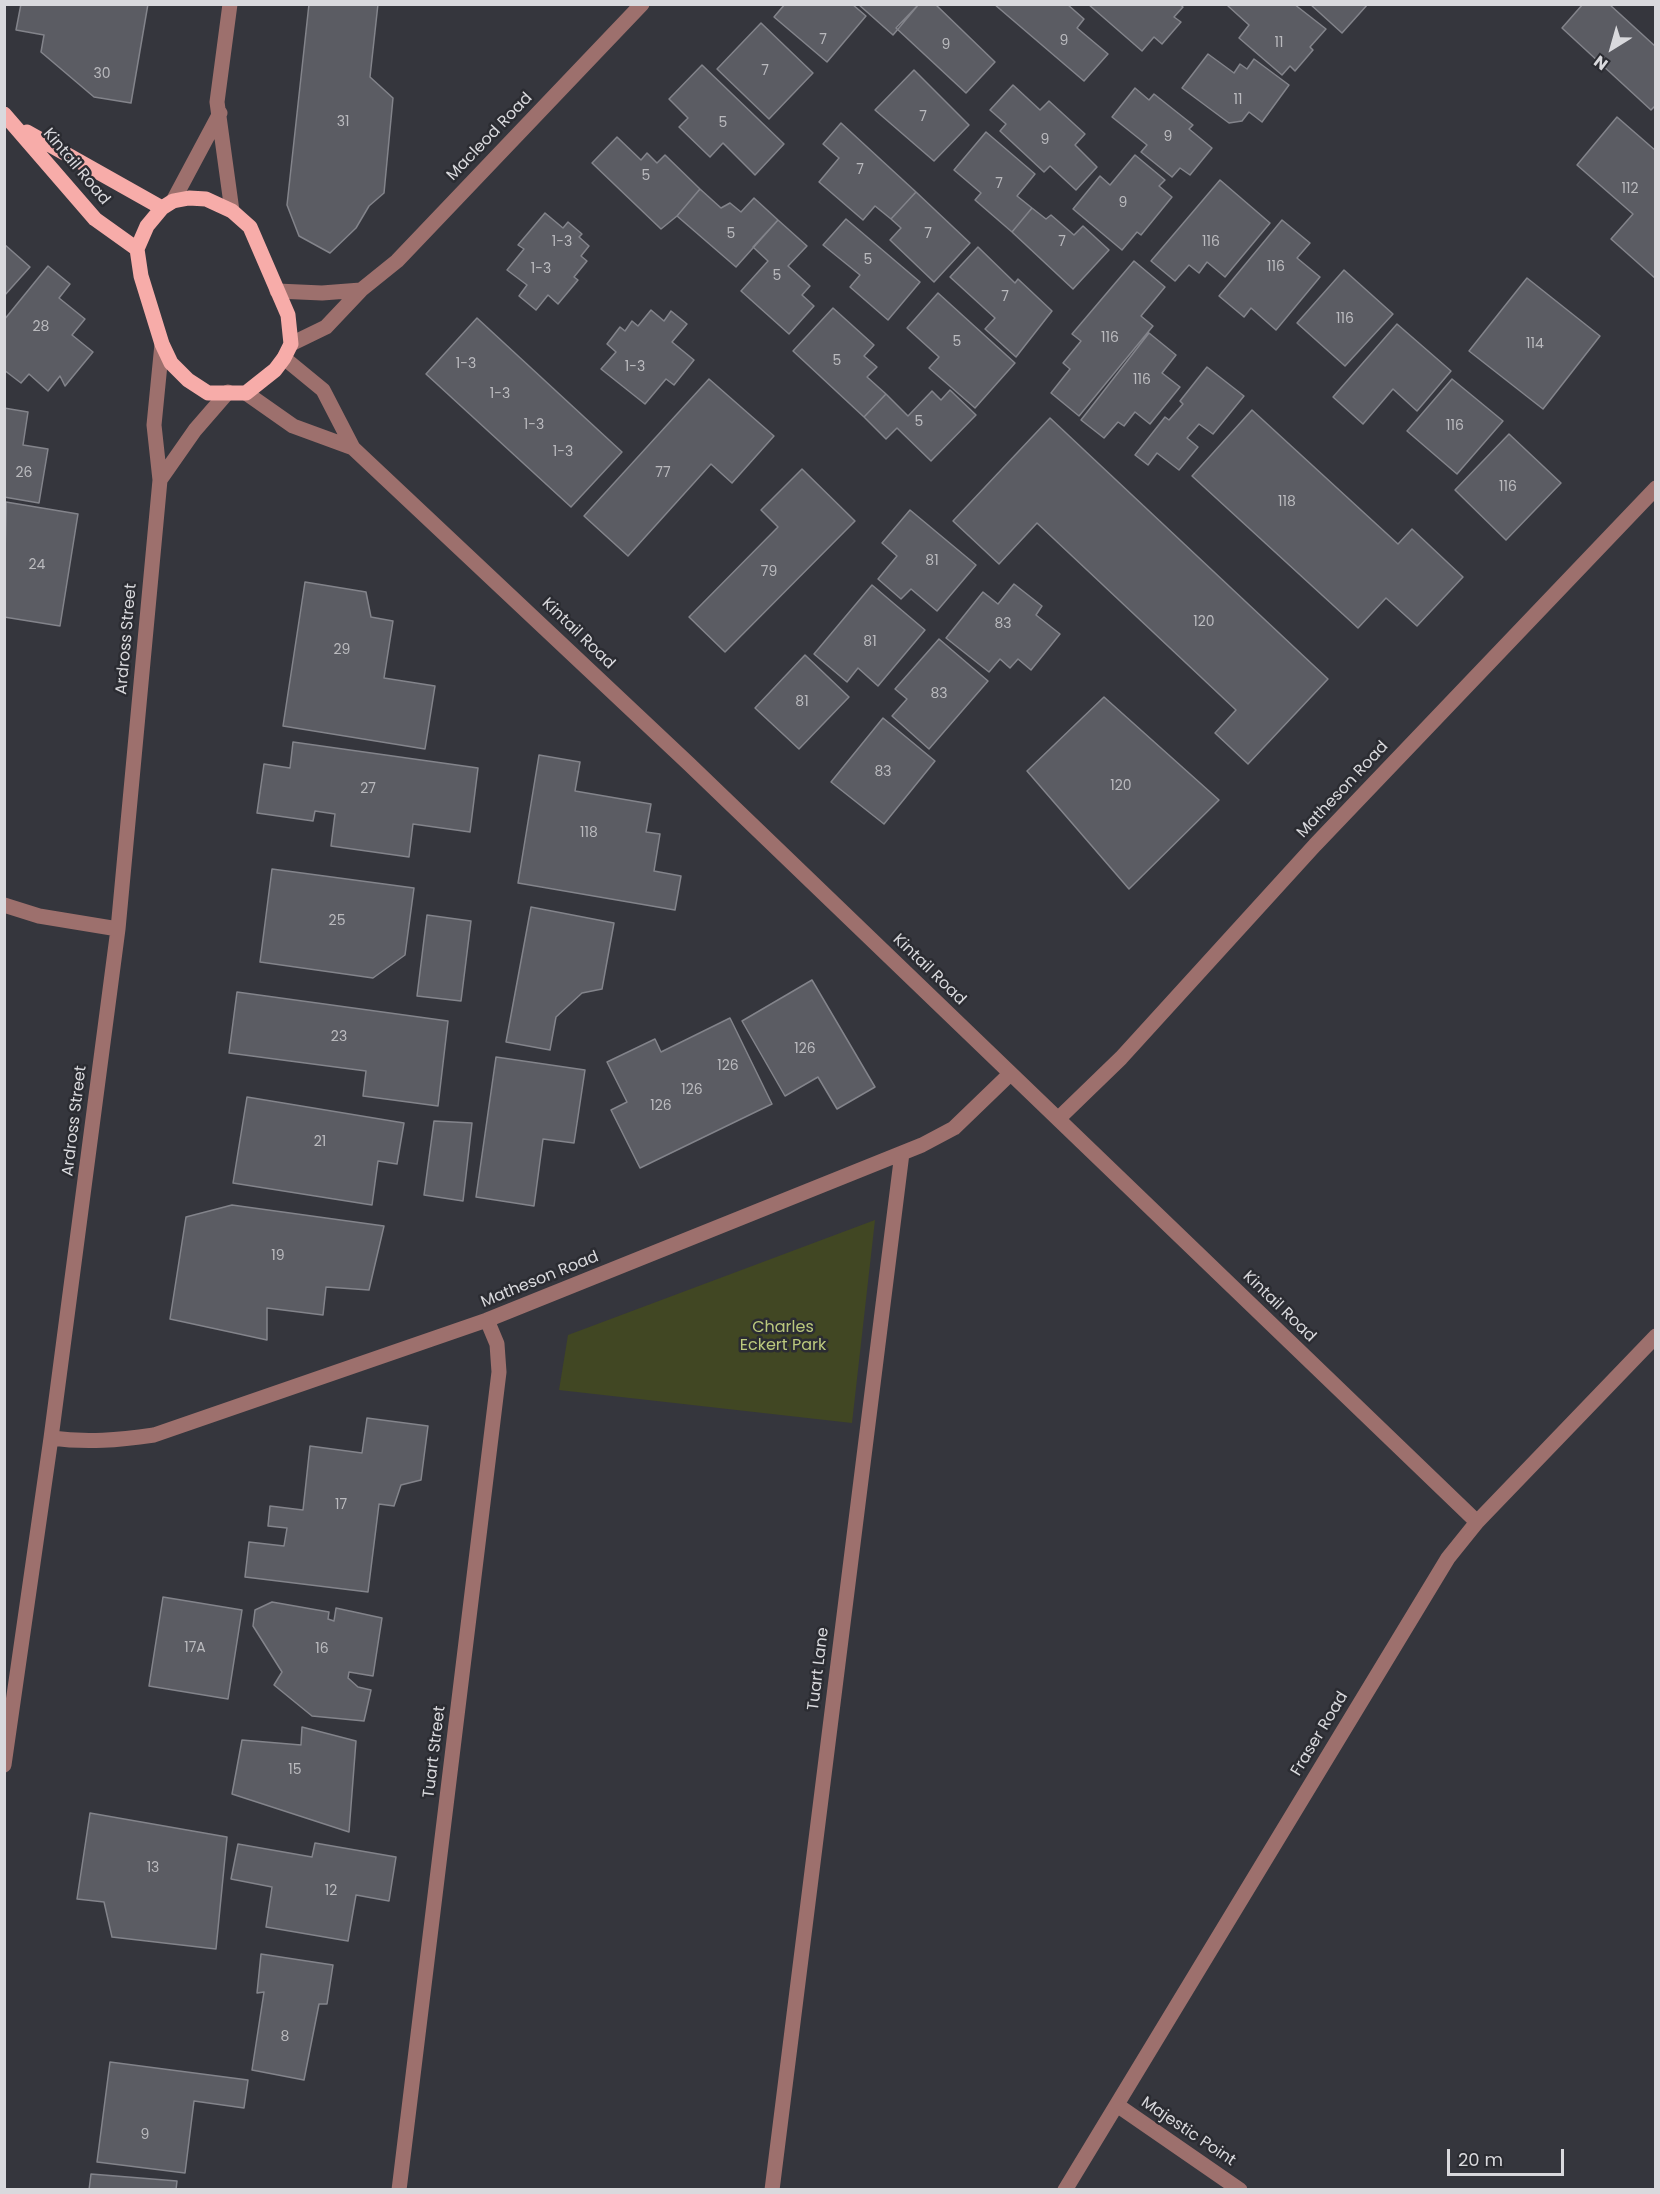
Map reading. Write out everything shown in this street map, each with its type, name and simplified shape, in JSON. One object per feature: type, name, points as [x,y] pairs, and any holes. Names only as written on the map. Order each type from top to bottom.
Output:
[{"type":"main road","name":"Kintail Road","points":[[4,114],[19,128],[95,219],[137,249]]},
{"type":"main road","name":"Kintail Road","points":[[19,128],[168,204]]},
{"type":"main road","points":[[206,199],[232,211],[250,227],[288,315],[291,344],[284,358],[275,370],[246,393],[208,393],[188,380],[171,363],[162,344],[141,276],[137,249],[147,226],[168,204],[206,199]]},
{"type":"street","points":[[230,4],[217,102],[232,211]]},
{"type":"street","name":"Macleod Road","points":[[291,344],[326,327],[361,290],[397,261],[642,4]]},
{"type":"street","points":[[168,204],[220,113]]},
{"type":"street","points":[[277,291],[321,293],[361,290]]},
{"type":"street","name":"Ardross Street","points":[[4,1765],[51,1438],[118,929],[160,480],[154,425],[162,344]]},
{"type":"street","name":"Kintail Road","points":[[284,358],[323,390],[353,447],[689,764],[1477,1522]]},
{"type":"street","name":"Ardross Street","points":[[160,480],[195,430],[228,392]]},
{"type":"street","name":"Kintail Road","points":[[246,393],[293,426],[353,447]]},
{"type":"street","name":"Matheson Road","points":[[1058,1119],[1121,1058],[1315,845],[1656,488]]},
{"type":"street","points":[[4,905],[39,916],[118,929]]},
{"type":"street","name":"Matheson Road","points":[[51,1438],[111,1441],[154,1435],[487,1320],[902,1154],[954,1128],[1010,1074]]},
{"type":"street","name":"Tuart Lane","points":[[772,2190],[902,1154]]},
{"type":"street","name":"Tuart Street","points":[[399,2190],[499,1372],[497,1344],[487,1320]]},
{"type":"street","name":"Fraser Road","points":[[1065,2190],[1448,1558],[1477,1522],[1656,1336]]},
{"type":"street","name":"Majestic Point","points":[[1117,2105],[1240,2190]]},
{"type":"green space","name":"Charles Eckert Park","points":[[875,1220],[852,1423],[559,1390],[568,1335]]},
{"type":"building","points":[[21,4],[148,4],[131,103],[94,97],[41,52],[44,35],[16,30]]},
{"type":"building","points":[[309,4],[378,4],[370,77],[393,98],[384,193],[369,206],[356,228],[330,253],[299,236],[287,205]]},
{"type":"building","points":[[785,4],[852,4],[866,16],[827,62],[774,17]]},
{"type":"building","points":[[858,4],[919,4],[893,35]]},
{"type":"building","points":[[919,4],[935,4],[995,62],[966,93],[896,28]]},
{"type":"building","points":[[994,4],[1067,4],[1084,19],[1077,28],[1108,54],[1084,81]]},
{"type":"building","points":[[1088,4],[1179,4],[1183,7],[1174,17],[1181,22],[1162,44],[1154,37],[1142,51]]},
{"type":"building","points":[[1230,4],[1294,4],[1326,29],[1310,47],[1313,50],[1295,71],[1290,66],[1282,75],[1239,38],[1249,25],[1228,6]]},
{"type":"building","points":[[1310,4],[1368,4],[1342,33]]},
{"type":"building","points":[[1583,4],[1609,4],[1656,47],[1656,105],[1651,110],[1562,28]]},
{"type":"building","points":[[761,23],[813,73],[769,119],[717,69]]},
{"type":"building","points":[[1208,54],[1234,73],[1240,64],[1247,69],[1254,59],[1289,85],[1262,122],[1249,112],[1242,121],[1229,123],[1182,88]]},
{"type":"building","points":[[702,65],[784,144],[755,175],[723,143],[710,157],[679,127],[688,118],[669,99]]},
{"type":"building","points":[[914,70],[969,125],[934,161],[875,110]]},
{"type":"building","points":[[1013,85],[1040,110],[1049,101],[1085,134],[1075,145],[1097,167],[1076,190],[1050,166],[1044,172],[1000,131],[1006,124],[990,110]]},
{"type":"building","points":[[1135,88],[1149,100],[1154,94],[1193,125],[1189,129],[1212,148],[1190,175],[1180,168],[1172,177],[1141,152],[1147,145],[1112,117]]},
{"type":"building","points":[[1617,117],[1656,151],[1656,279],[1611,239],[1633,214],[1577,165]]},
{"type":"building","points":[[841,123],[916,192],[891,219],[875,206],[863,220],[819,182],[839,158],[823,144]]},
{"type":"building","points":[[986,132],[1035,174],[1017,196],[1032,208],[1012,232],[975,200],[981,193],[954,170]]},
{"type":"building","points":[[617,137],[641,160],[647,153],[657,163],[665,155],[700,189],[677,216],[661,229],[592,163]]},
{"type":"building","points":[[1135,155],[1165,180],[1159,186],[1172,197],[1141,235],[1137,232],[1122,250],[1073,209],[1100,176],[1110,185]]},
{"type":"building","points":[[1220,180],[1270,223],[1225,277],[1207,262],[1199,273],[1189,265],[1175,281],[1151,261]]},
{"type":"building","points":[[700,189],[721,208],[730,203],[741,212],[754,198],[778,220],[736,267],[677,216]]},
{"type":"building","points":[[916,192],[970,243],[934,282],[890,240],[901,228],[891,219]]},
{"type":"building","points":[[1032,208],[1046,219],[1051,215],[1074,235],[1083,226],[1109,250],[1073,289],[1012,232]]},
{"type":"building","points":[[545,213],[563,228],[568,222],[582,234],[579,237],[589,246],[581,256],[587,261],[574,277],[578,280],[558,304],[548,295],[536,310],[519,296],[527,285],[507,270],[524,249],[518,245]]},
{"type":"building","points":[[846,219],[920,282],[888,320],[850,287],[860,275],[823,245]]},
{"type":"building","points":[[778,220],[807,246],[788,266],[810,286],[802,295],[814,306],[789,334],[741,291],[768,261],[753,247]]},
{"type":"building","points":[[1282,220],[1310,243],[1297,258],[1320,277],[1276,330],[1251,308],[1244,317],[1219,296]]},
{"type":"building","points":[[4,244],[30,267],[4,296]]},
{"type":"building","points":[[978,247],[1015,283],[1018,279],[1052,311],[1016,357],[985,329],[995,318],[950,277]]},
{"type":"building","points":[[1134,261],[1165,287],[1141,316],[1153,326],[1079,416],[1051,393],[1070,369],[1063,363],[1081,341],[1072,334]]},
{"type":"building","points":[[48,266],[70,284],[59,298],[85,319],[72,335],[93,352],[65,386],[60,376],[48,391],[29,374],[21,383],[4,370],[4,320]]},
{"type":"building","points":[[1344,270],[1393,314],[1345,366],[1297,323]]},
{"type":"building","points":[[1527,278],[1600,336],[1543,409],[1469,351]]},
{"type":"building","points":[[938,293],[1015,363],[975,408],[929,368],[939,357],[907,328]]},
{"type":"building","points":[[833,308],[874,345],[864,356],[877,367],[867,377],[886,394],[864,417],[793,351]]},
{"type":"building","points":[[651,310],[664,321],[671,311],[687,324],[672,342],[694,360],[674,385],[666,379],[645,404],[601,369],[616,352],[607,344],[620,327],[625,331],[632,321],[638,326]]},
{"type":"building","points":[[477,318],[622,452],[571,507],[426,374]]},
{"type":"building","points":[[1397,324],[1451,371],[1417,411],[1393,389],[1363,424],[1333,397]]},
{"type":"building","points":[[1149,333],[1176,355],[1162,373],[1180,387],[1150,424],[1135,412],[1124,426],[1118,422],[1104,438],[1081,420]]},
{"type":"building","points":[[1207,367],[1244,396],[1213,434],[1199,424],[1187,438],[1198,447],[1179,470],[1157,453],[1148,465],[1135,455],[1165,417],[1169,420],[1183,404],[1180,401]]},
{"type":"building","points":[[709,379],[774,436],[732,483],[711,464],[628,556],[584,516]]},
{"type":"building","points":[[1452,379],[1503,421],[1457,474],[1407,431]]},
{"type":"building","points":[[950,390],[976,415],[931,461],[897,428],[886,439],[864,417],[886,394],[908,416],[932,391],[941,400]]},
{"type":"building","points":[[4,408],[28,412],[23,445],[48,449],[39,503],[4,497]]},
{"type":"building","points":[[1252,410],[1398,544],[1412,529],[1463,577],[1417,626],[1386,598],[1358,628],[1192,476]]},
{"type":"building","points":[[1050,418],[1328,679],[1248,764],[1215,733],[1236,710],[1037,523],[999,564],[953,521]]},
{"type":"building","points":[[1509,434],[1561,483],[1506,540],[1455,490]]},
{"type":"building","points":[[802,469],[855,521],[725,652],[689,617],[778,527],[761,510]]},
{"type":"building","points":[[6,502],[78,514],[60,626],[4,617]]},
{"type":"building","points":[[910,510],[976,565],[937,611],[911,589],[901,599],[878,579],[897,556],[882,543]]},
{"type":"building","points":[[305,582],[366,592],[371,617],[393,621],[384,678],[435,686],[425,749],[283,726]]},
{"type":"building","points":[[1014,584],[1042,606],[1036,615],[1060,634],[1031,670],[1018,659],[1010,668],[1000,659],[989,672],[946,638],[983,592],[998,604]]},
{"type":"building","points":[[872,585],[925,630],[878,686],[858,668],[847,682],[814,654]]},
{"type":"building","points":[[939,639],[988,681],[929,749],[892,716],[907,699],[895,689]]},
{"type":"building","points":[[805,655],[849,697],[799,749],[755,708]]},
{"type":"building","points":[[1104,697],[1219,800],[1129,889],[1027,771]]},
{"type":"building","points":[[883,718],[935,761],[884,824],[831,782]]},
{"type":"building","points":[[293,742],[478,768],[470,832],[413,824],[409,857],[331,846],[335,814],[315,811],[313,821],[257,813],[264,764],[290,768]]},
{"type":"building","points":[[539,755],[580,762],[575,791],[651,804],[646,832],[660,834],[654,871],[681,876],[675,910],[518,883]]},
{"type":"building","points":[[272,869],[414,888],[405,955],[373,978],[260,962]]},
{"type":"building","points":[[531,907],[614,923],[602,989],[582,993],[556,1017],[550,1050],[506,1042]]},
{"type":"building","points":[[427,915],[471,921],[461,1001],[417,996]]},
{"type":"building","points":[[812,980],[875,1087],[837,1109],[818,1077],[785,1096],[742,1021]]},
{"type":"building","points":[[237,992],[448,1021],[438,1106],[363,1096],[366,1071],[229,1053]]},
{"type":"building","points":[[730,1018],[772,1104],[640,1168],[611,1110],[627,1102],[607,1062],[655,1039],[661,1052]]},
{"type":"building","points":[[496,1057],[585,1070],[574,1143],[543,1139],[534,1206],[476,1197]]},
{"type":"building","points":[[247,1097],[404,1123],[397,1164],[378,1161],[372,1205],[233,1183]]},
{"type":"building","points":[[434,1121],[472,1123],[463,1201],[424,1195]]},
{"type":"building","points":[[232,1205],[384,1226],[369,1290],[326,1287],[323,1315],[267,1308],[267,1340],[170,1319],[186,1217]]},
{"type":"building","points":[[367,1418],[428,1426],[421,1480],[401,1485],[394,1506],[379,1504],[368,1592],[245,1577],[249,1542],[284,1546],[287,1528],[268,1526],[270,1506],[303,1510],[310,1446],[362,1453]]},
{"type":"building","points":[[163,1597],[242,1610],[228,1699],[149,1686]]},
{"type":"building","points":[[272,1602],[329,1612],[328,1619],[334,1621],[336,1608],[382,1618],[373,1676],[349,1672],[348,1678],[358,1687],[371,1690],[364,1721],[312,1716],[274,1685],[282,1672],[253,1626],[255,1610]]},
{"type":"building","points":[[302,1727],[356,1741],[349,1832],[232,1794],[242,1740],[301,1745]]},
{"type":"building","points":[[90,1813],[227,1837],[216,1949],[112,1937],[104,1902],[77,1899]]},
{"type":"building","points":[[315,1843],[396,1857],[389,1901],[356,1895],[348,1941],[266,1927],[272,1887],[231,1879],[238,1844],[312,1857]]},
{"type":"building","points":[[261,1954],[333,1965],[327,2004],[319,2004],[304,2080],[252,2070],[264,1992],[257,1993]]},
{"type":"building","points":[[110,2062],[248,2080],[244,2108],[194,2101],[185,2173],[97,2162]]},
{"type":"building","points":[[91,2174],[177,2181],[176,2190],[89,2190]]}]
